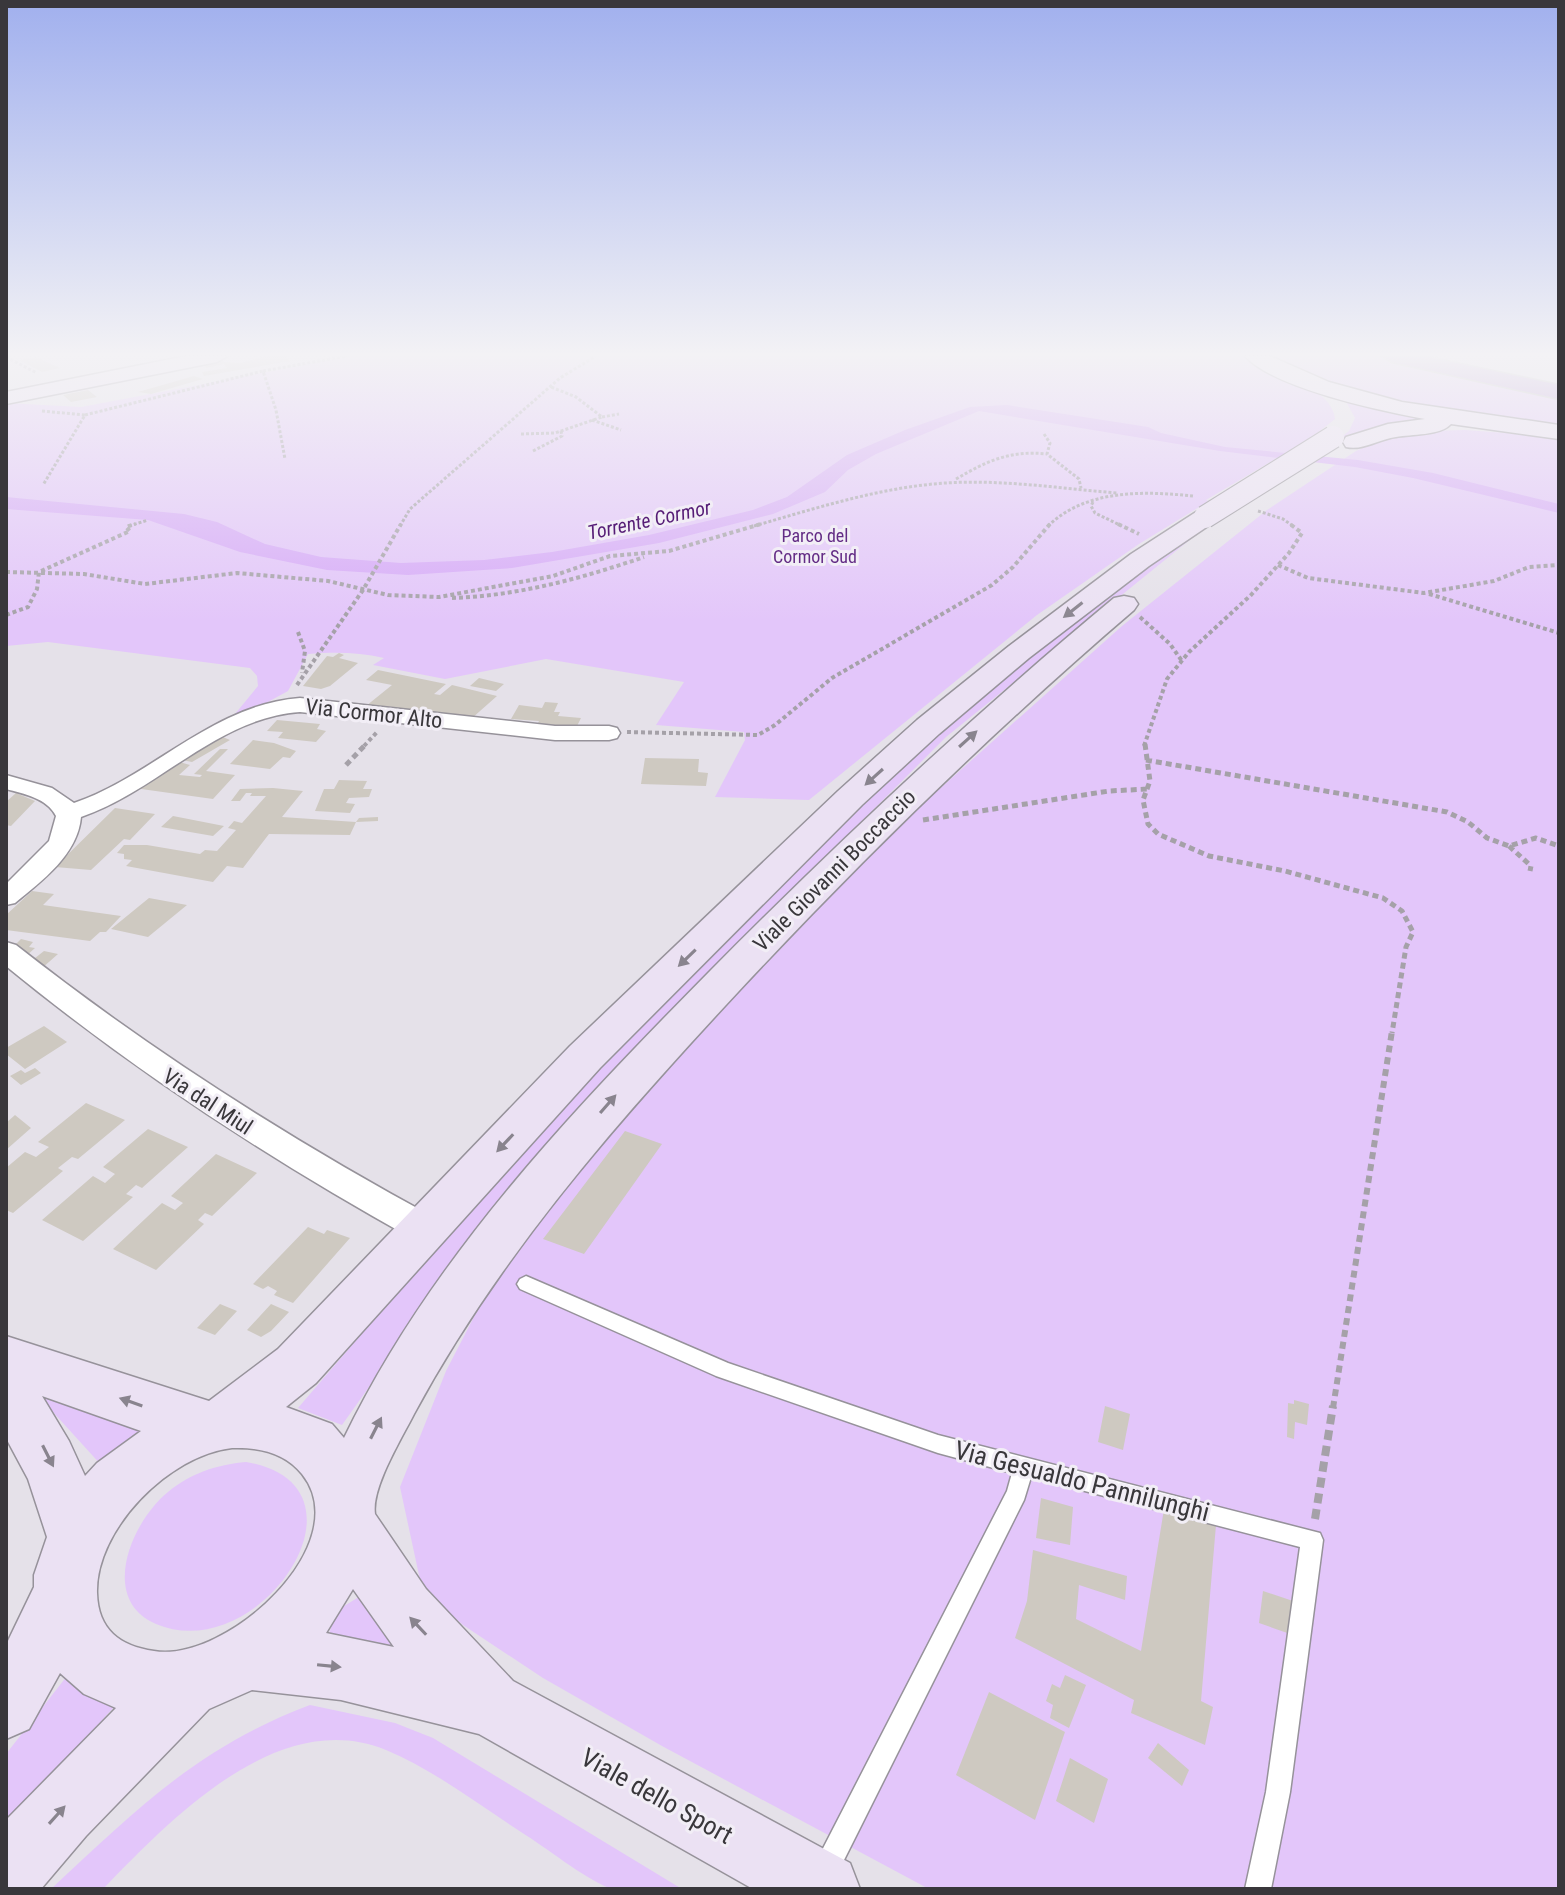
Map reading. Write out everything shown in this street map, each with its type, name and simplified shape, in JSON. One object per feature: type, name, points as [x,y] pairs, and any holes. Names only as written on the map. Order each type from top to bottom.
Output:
[{"type":"main road","name":"Viale Giovanni Boccaccio","points":[[214,1425],[297,1366],[585,1057],[850,798],[928,727],[1019,652],[1210,512],[1336,444]]},
{"type":"main road","name":"Viale Giovanni Boccaccio","points":[[345,1511],[371,1436],[404,1374],[481,1261],[564,1155],[629,1080],[873,829],[963,743],[1122,605],[1210,512]]},
{"type":"main road","points":[[6,1360],[214,1425],[256,1422],[283,1426],[301,1434],[330,1459],[342,1485],[345,1511],[341,1545],[328,1579],[306,1611],[281,1637],[221,1670],[61,1811],[6,1874]]},
{"type":"main road","points":[[6,1391],[44,1448],[67,1496],[71,1565],[70,1630],[83,1652],[98,1666],[122,1678],[160,1685],[221,1670]]},
{"type":"main road","points":[[6,1706],[26,1674],[71,1565],[105,1494],[141,1460],[214,1425]]},
{"type":"main road","name":"Viale dello Sport","points":[[345,1511],[404,1611],[490,1704]]},
{"type":"main road","name":"Viale dello Sport","points":[[221,1670],[341,1667],[490,1704],[821,1887]]},
{"type":"street","name":"Via Cormor Alto","points":[[69,813],[115,795],[169,758],[251,714],[278,706],[300,705],[555,733],[609,733]]},
{"type":"street","points":[[6,782],[61,803],[69,813],[69,823],[51,856],[39,871],[6,897]]},
{"type":"street","name":"Via dal Miul","points":[[6,951],[83,1015],[185,1087],[316,1170],[425,1229]]},
{"type":"lane","name":"Via Gesualdo Pannilunghi","points":[[526,1284],[723,1370],[938,1444],[1312,1540]]},
{"type":"lane","points":[[821,1887],[1017,1493],[1024,1467]]},
{"type":"lane","points":[[1258,1889],[1278,1792],[1312,1540]]},
{"type":"path","points":[[43,485],[67,444]]},
{"type":"path","points":[[282,444],[285,459]]},
{"type":"path","points":[[278,706],[302,678],[362,590],[410,509],[484,444]]},
{"type":"path","points":[[533,451],[548,444]]},
{"type":"path","points":[[1047,454],[1050,444]]},
{"type":"path","points":[[952,481],[1000,456],[1029,452],[1047,454],[1079,479],[1081,488]]},
{"type":"path","points":[[6,572],[84,574],[145,584],[237,573],[328,581],[388,595],[491,597],[604,571],[648,555],[763,526],[843,500],[952,481],[1081,488],[1210,512]]},
{"type":"path","points":[[609,733],[681,731],[747,736],[767,731],[806,696],[836,676],[966,602],[995,581],[1012,568],[1043,531],[1063,513],[1093,501],[1125,494]]},
{"type":"path","points":[[1093,501],[1091,506],[1095,513],[1165,544]]},
{"type":"path","points":[[39,572],[90,546],[130,531],[126,527],[148,520]]},
{"type":"path","points":[[1293,524],[1302,533],[1278,565],[1167,679],[1144,746],[1148,789],[1143,800],[1148,824],[1158,834],[1209,856],[1285,871],[1383,898],[1402,911],[1413,932],[1406,947],[1312,1540]]},
{"type":"path","points":[[439,597],[564,573],[610,556],[648,555]]},
{"type":"path","points":[[1278,565],[1308,578],[1424,593],[1559,633]]},
{"type":"path","points":[[1424,593],[1494,581],[1529,567],[1559,565]]},
{"type":"path","points":[[6,615],[28,607],[37,589],[39,572]]},
{"type":"path","points":[[1122,605],[1146,621],[1182,661]]},
{"type":"path","points":[[298,632],[305,651],[302,678]]},
{"type":"path","points":[[346,765],[391,714]]},
{"type":"path","points":[[1146,760],[1447,812],[1468,822],[1487,838],[1509,846],[1531,866],[1530,871]]},
{"type":"path","points":[[873,829],[1109,791],[1148,789]]},
{"type":"path","points":[[1509,846],[1536,838],[1559,846]]},
{"type":"green space","name":"Parco del Cormor Sud","points":[[6,444],[1300,444],[1206,500],[1209,501],[1139,544],[1037,615],[809,800],[715,797],[745,740],[744,732],[656,725],[684,682],[546,659],[445,679],[373,665],[384,658],[374,656],[308,654],[288,691],[235,720],[235,714],[258,686],[257,676],[250,668],[48,642],[6,646]]},
{"type":"green space","points":[[1370,444],[1559,444],[1559,1889],[929,1889],[662,1746],[543,1678],[463,1625],[422,1589],[400,1487],[446,1371],[492,1282],[618,1122],[713,1015],[889,834],[1122,626],[1267,510]]},
{"type":"green space","points":[[1202,530],[946,737],[610,1073],[503,1199],[342,1425],[298,1408],[487,1188],[595,1069],[935,734],[1150,562]]},
{"type":"green space","points":[[32,1389],[141,1432],[103,1467]]},
{"type":"green space","points":[[246,1462],[286,1477],[304,1503],[305,1535],[291,1568],[266,1598],[233,1620],[195,1631],[156,1624],[138,1612],[128,1597],[125,1579],[133,1540],[143,1521],[168,1492],[186,1480],[224,1465]]},
{"type":"green space","points":[[362,1595],[438,1668],[327,1641],[336,1611]]},
{"type":"green space","points":[[67,1676],[114,1707],[6,1829],[6,1754]]},
{"type":"green space","points":[[310,1705],[395,1723],[433,1738],[682,1889],[634,1891],[609,1888],[576,1870],[421,1767],[386,1750],[346,1740],[306,1743],[267,1756],[230,1777],[161,1832],[103,1889],[51,1889],[170,1783],[234,1740]]},
{"type":"shaded area","points":[[872,444],[899,444],[848,470],[825,492],[773,514],[659,543],[512,568],[408,575],[327,570],[240,552],[148,520],[6,509],[6,497],[184,514],[217,522],[265,544],[321,557],[401,563],[484,560],[649,535],[753,510],[787,497],[847,455]]},
{"type":"shaded area","points":[[1180,444],[1213,444],[1358,460],[1433,473],[1559,504],[1559,513],[1355,467]]},
{"type":"building","points":[[339,653],[344,655],[339,658],[358,663],[330,686],[321,689],[303,686],[327,656],[333,657]]},
{"type":"building","points":[[378,670],[446,684],[434,694],[440,695],[452,685],[497,696],[471,719],[366,706],[392,685],[366,680]]},
{"type":"building","points":[[479,678],[504,684],[496,691],[470,686]]},
{"type":"building","points":[[545,702],[558,703],[554,712],[560,712],[558,716],[581,718],[575,730],[536,727],[539,721],[511,719],[519,705],[542,708]]},
{"type":"building","points":[[277,720],[320,724],[317,729],[326,731],[316,742],[278,738],[283,732],[267,731]]},
{"type":"building","points":[[218,735],[230,740],[192,762],[177,759]]},
{"type":"building","points":[[253,740],[296,751],[290,758],[283,757],[270,769],[230,764]]},
{"type":"building","points":[[220,749],[228,749],[206,771],[235,775],[213,799],[134,788],[176,761],[190,765],[179,775],[200,777],[202,775],[194,774]]},
{"type":"building","points":[[645,758],[699,759],[698,772],[708,773],[706,786],[641,784]]},
{"type":"building","points":[[339,780],[367,781],[363,789],[372,789],[369,797],[349,798],[346,803],[355,804],[350,813],[315,811],[324,789],[334,789]]},
{"type":"building","points":[[240,789],[303,791],[282,817],[356,822],[350,835],[269,834],[243,868],[227,866],[213,882],[126,866],[132,860],[124,859],[124,854],[117,853],[124,845],[147,845],[200,854],[205,850],[217,851],[236,830],[228,828],[234,821],[242,823],[266,796],[246,793],[240,801],[231,801]]},
{"type":"building","points":[[16,793],[35,801],[11,826],[6,825],[6,802]]},
{"type":"building","points":[[115,808],[155,814],[130,840],[124,839],[91,870],[55,867]]},
{"type":"building","points":[[173,816],[224,826],[213,836],[161,827]]},
{"type":"building","points":[[378,817],[378,821],[356,822],[359,818]]},
{"type":"building","points":[[32,891],[54,894],[43,905],[121,916],[106,932],[100,932],[90,941],[6,930],[6,915]]},
{"type":"building","points":[[149,898],[187,905],[148,937],[111,929]]},
{"type":"building","points":[[21,939],[33,942],[29,947],[35,948],[25,957],[13,947]]},
{"type":"building","points":[[44,951],[58,954],[41,969],[30,962]]},
{"type":"building","points":[[44,1026],[67,1042],[25,1069],[6,1054],[6,1048]]},
{"type":"building","points":[[35,1068],[41,1073],[21,1085],[10,1076],[21,1070],[25,1073]]},
{"type":"building","points":[[86,1103],[125,1120],[78,1159],[72,1157],[58,1168],[63,1171],[13,1213],[6,1210],[6,1168],[25,1152],[36,1157],[49,1147],[38,1142]]},
{"type":"building","points":[[15,1115],[31,1128],[6,1150],[6,1123]]},
{"type":"building","points":[[148,1129],[188,1147],[142,1188],[136,1185],[126,1194],[133,1197],[83,1241],[42,1220],[93,1176],[105,1183],[115,1174],[103,1167]]},
{"type":"building","points":[[625,1131],[662,1144],[584,1254],[543,1239]]},
{"type":"building","points":[[216,1154],[257,1173],[212,1216],[205,1213],[198,1220],[204,1224],[156,1270],[113,1249],[162,1203],[175,1210],[183,1203],[171,1196]]},
{"type":"building","points":[[308,1227],[324,1234],[327,1230],[350,1238],[293,1303],[274,1295],[277,1291],[268,1286],[263,1289],[253,1284]]},
{"type":"building","points":[[220,1304],[237,1311],[215,1335],[197,1328]]},
{"type":"building","points":[[271,1304],[289,1312],[261,1337],[247,1330]]},
{"type":"building","points":[[1294,1400],[1309,1404],[1307,1425],[1295,1422],[1294,1439],[1287,1437],[1288,1403],[1294,1404]]},
{"type":"building","points":[[1105,1406],[1130,1414],[1123,1450],[1098,1442]]},
{"type":"building","points":[[1041,1498],[1073,1507],[1070,1545],[1036,1538]]},
{"type":"building","points":[[1164,1509],[1216,1525],[1201,1701],[1213,1707],[1205,1745],[1131,1713],[1134,1700],[1015,1638],[1027,1601],[1033,1550],[1127,1576],[1125,1600],[1079,1585],[1076,1619],[1141,1651]]},
{"type":"building","points":[[1263,1591],[1296,1602],[1293,1635],[1259,1623]]},
{"type":"building","points":[[1065,1675],[1086,1685],[1069,1728],[1050,1718],[1053,1705],[1046,1701],[1052,1684],[1060,1688]]},
{"type":"building","points":[[989,1692],[1065,1732],[1035,1820],[956,1775]]},
{"type":"building","points":[[1158,1743],[1189,1770],[1182,1786],[1148,1758]]},
{"type":"building","points":[[1070,1758],[1108,1779],[1094,1823],[1056,1801]]},
{"type":"water label","name":"Torrente Cormor","points":[[649,520]]}]
